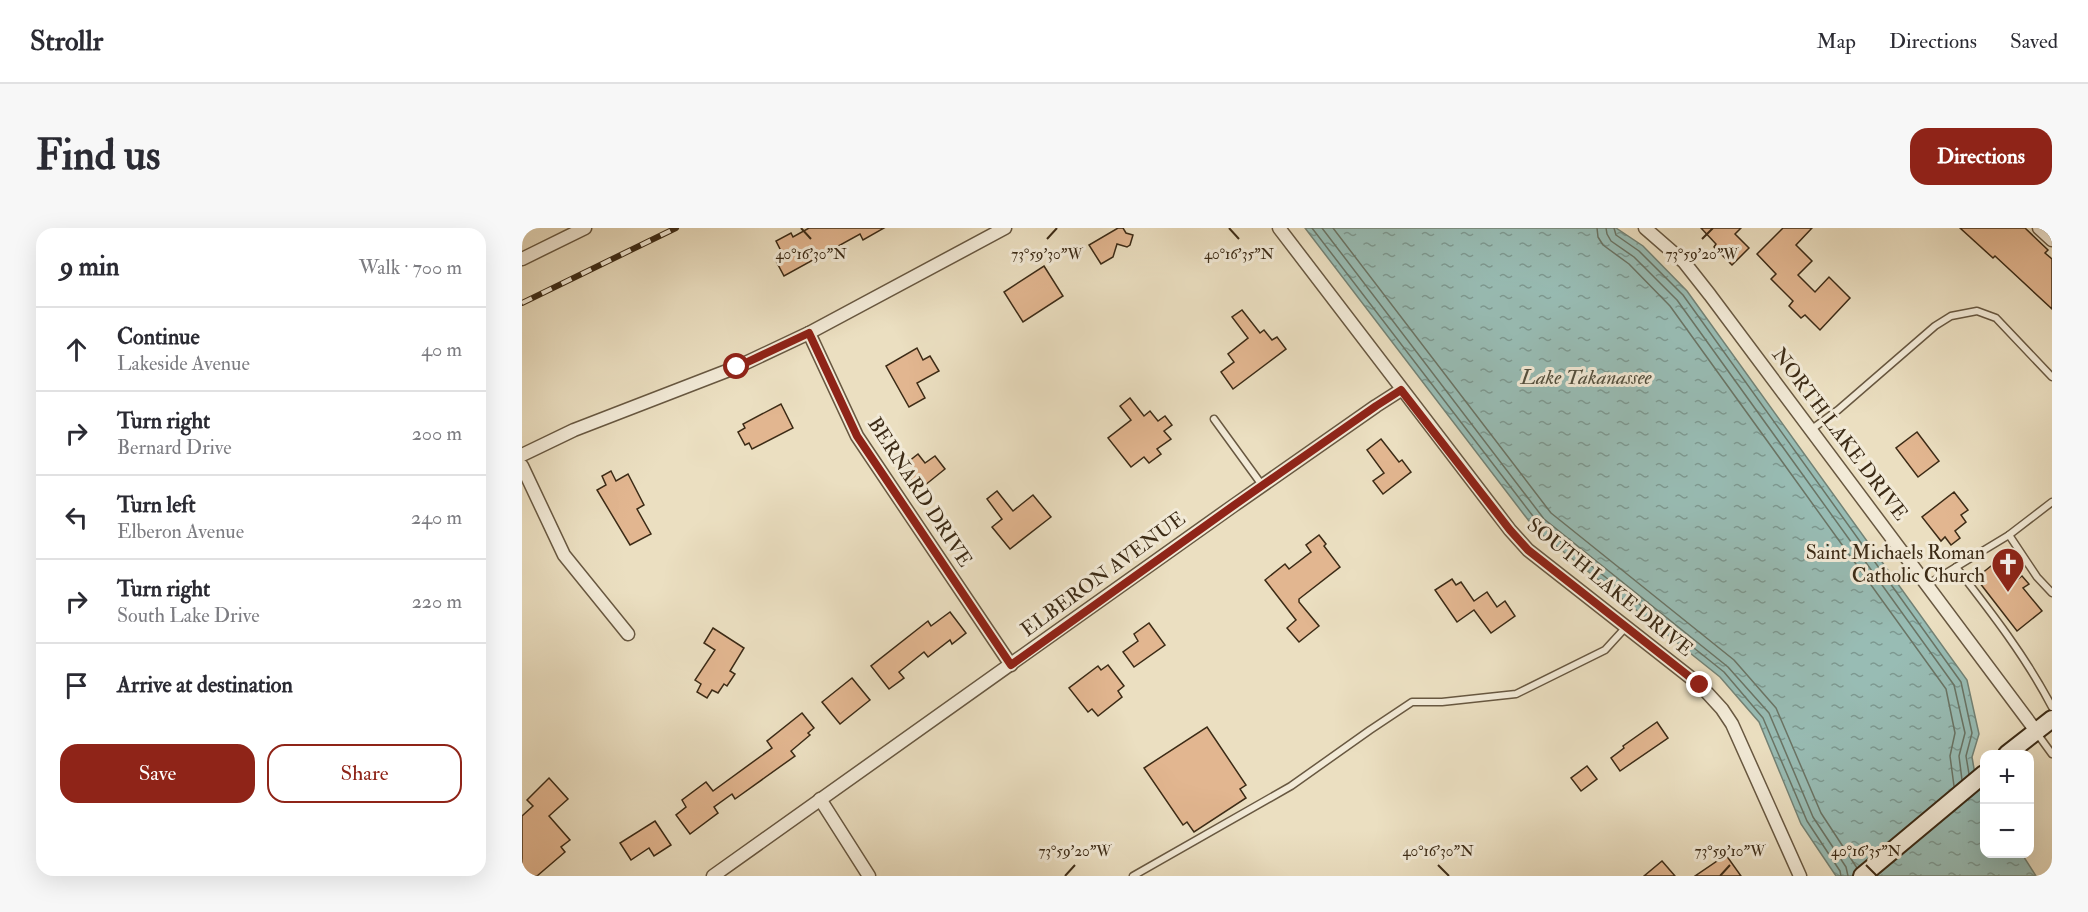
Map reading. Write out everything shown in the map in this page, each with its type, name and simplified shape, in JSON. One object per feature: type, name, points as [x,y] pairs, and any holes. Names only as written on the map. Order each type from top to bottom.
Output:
[{"type":"street","points":[[522,259],[585,228]]},
{"type":"street","points":[[522,455],[574,429],[737,367],[809,333],[1005,228]]},
{"type":"street","name":"SOUTH LAKE DRIVE","points":[[1279,228],[1401,390],[1528,550],[1700,685],[1722,709],[1740,741],[1800,876]]},
{"type":"street","name":"NORTH LAKE DRIVE","points":[[1645,228],[1671,249],[1690,270],[1812,429],[2036,731]]},
{"type":"street","points":[[2039,228],[2052,240]]},
{"type":"street","name":"BERNARD DRIVE","points":[[809,333],[857,436],[1011,665]]},
{"type":"street","name":"ELBERON AVENUE","points":[[713,876],[1262,485],[1401,390]]},
{"type":"street","points":[[522,466],[564,555],[628,634]]},
{"type":"street","points":[[2012,750],[2052,719]]},
{"type":"street","points":[[1862,876],[1980,777]]},
{"type":"street","points":[[820,799],[869,876]]},
{"type":"lane","points":[[1812,429],[1838,410],[1935,326],[1951,316],[1977,311],[1996,318],[2052,377]]},
{"type":"lane","points":[[1214,419],[1262,485]]},
{"type":"lane","points":[[1928,584],[2009,535],[2051,502]]},
{"type":"lane","points":[[2009,535],[2037,577],[2052,593]]},
{"type":"lane","points":[[1956,567],[2029,666],[2052,707]]},
{"type":"lane","points":[[1133,876],[1292,786],[1412,702],[1442,702],[1516,694],[1605,650],[1626,627]]},
{"type":"lane","points":[[2036,731],[2052,754]]},
{"type":"water","name":"Lake Takanassee","points":[[1305,228],[1616,228],[1643,246],[1687,291],[1967,680],[1979,734],[1972,757],[1976,780],[1980,787],[1980,858],[2025,858],[2036,876],[1836,876],[1801,824],[1759,722],[1720,677],[1535,529]]},
{"type":"building","points":[[809,228],[884,228],[863,240],[860,234],[784,276],[775,259],[783,255],[776,241],[791,233],[793,237]]},
{"type":"building","points":[[1118,228],[1123,228],[1126,233],[1133,235],[1130,245],[1127,247],[1117,244],[1113,257],[1101,264],[1089,245]]},
{"type":"building","points":[[1701,228],[1741,228],[1735,234],[1749,248],[1732,265],[1714,247],[1716,244]]},
{"type":"building","points":[[1783,228],[1812,228],[1796,245],[1812,261],[1798,275],[1815,292],[1829,277],[1850,298],[1820,330],[1805,315],[1801,318],[1789,306],[1793,301],[1771,279],[1776,274],[1757,254]]},
{"type":"building","points":[[1960,228],[2025,228],[2048,250],[2045,253],[2052,259],[2052,309],[1995,256],[1993,258]]},
{"type":"building","points":[[1044,266],[1063,296],[1023,322],[1004,292]]},
{"type":"building","points":[[1242,310],[1260,333],[1264,330],[1272,340],[1277,337],[1286,349],[1233,389],[1221,372],[1234,362],[1228,354],[1248,338],[1232,317]]},
{"type":"building","points":[[917,348],[923,360],[930,356],[939,371],[917,383],[925,398],[909,407],[886,366]]},
{"type":"building","points":[[1130,398],[1144,416],[1150,411],[1158,421],[1165,416],[1172,425],[1164,431],[1171,439],[1157,449],[1161,454],[1149,463],[1144,457],[1131,467],[1108,438],[1131,420],[1120,406]]},
{"type":"building","points":[[781,404],[793,428],[752,449],[749,443],[745,445],[738,432],[745,428],[743,424]]},
{"type":"building","points":[[1917,432],[1939,461],[1918,477],[1896,448]]},
{"type":"building","points":[[1381,439],[1399,462],[1402,460],[1411,472],[1383,494],[1373,481],[1384,473],[1367,450]]},
{"type":"building","points":[[918,454],[925,463],[935,456],[945,469],[919,490],[908,476],[914,470],[908,462]]},
{"type":"building","points":[[611,471],[616,481],[628,474],[644,505],[637,509],[651,534],[630,545],[597,490],[606,485],[602,476]]},
{"type":"building","points":[[997,491],[1013,511],[1033,495],[1051,517],[1010,549],[992,527],[1002,519],[987,499]]},
{"type":"building","points":[[1954,492],[1968,510],[1961,515],[1966,522],[1955,531],[1960,538],[1951,545],[1945,537],[1941,541],[1922,517]]},
{"type":"building","points":[[1319,535],[1326,544],[1324,546],[1340,567],[1299,599],[1319,626],[1299,642],[1287,628],[1296,620],[1265,580],[1285,564],[1289,569],[1311,552],[1306,545]]},
{"type":"building","name":"Saint Michaels Roman Catholic Church","points":[[2001,558],[2018,579],[2022,576],[2029,584],[2023,588],[2042,611],[2017,631],[1976,578]]},
{"type":"building","points":[[1452,579],[1456,585],[1461,582],[1474,601],[1487,592],[1497,607],[1505,601],[1515,616],[1491,633],[1474,610],[1457,622],[1435,590]]},
{"type":"building","points":[[950,612],[966,633],[952,644],[950,640],[928,657],[924,652],[899,672],[904,678],[889,689],[871,666],[928,621],[931,626]]},
{"type":"building","points":[[1149,623],[1165,645],[1134,667],[1123,652],[1138,641],[1134,634]]},
{"type":"building","points":[[713,628],[744,648],[730,671],[735,674],[727,686],[724,684],[718,693],[712,690],[707,698],[697,692],[701,684],[695,680],[715,650],[704,643]]},
{"type":"building","points":[[1108,665],[1124,686],[1118,691],[1122,697],[1098,716],[1092,709],[1088,712],[1069,688],[1098,666],[1101,670]]},
{"type":"building","points":[[852,678],[870,700],[840,724],[822,702]]},
{"type":"building","points":[[802,713],[814,728],[808,733],[810,735],[791,751],[795,756],[735,799],[732,794],[714,807],[718,813],[690,834],[676,815],[686,807],[682,800],[706,782],[713,791],[772,748],[767,741]]},
{"type":"building","points":[[1657,722],[1668,738],[1620,771],[1611,758],[1624,748],[1623,746]]},
{"type":"building","points":[[1207,727],[1246,785],[1240,789],[1246,798],[1194,832],[1187,822],[1183,825],[1144,768]]},
{"type":"building","points":[[1587,766],[1597,779],[1581,791],[1571,778]]},
{"type":"building","points":[[549,778],[568,799],[549,816],[570,840],[561,847],[565,852],[537,876],[529,876],[522,868],[522,816],[533,806],[527,800]]},
{"type":"building","points":[[655,821],[671,845],[654,856],[649,848],[631,860],[620,843]]},
{"type":"building","points":[[1726,855],[1741,876],[1695,876]]},
{"type":"building","points":[[1662,861],[1675,876],[1644,876]]},
{"type":"railway","points":[[522,303],[676,228]]},
{"type":"place","name":"Saint Michaels Roman Catholic Church","points":[[2008,593]]},
{"type":"route","points":[[737,367],[809,333],[857,436],[1011,665],[1233,506],[1401,390],[1528,550],[1700,685]]}]
